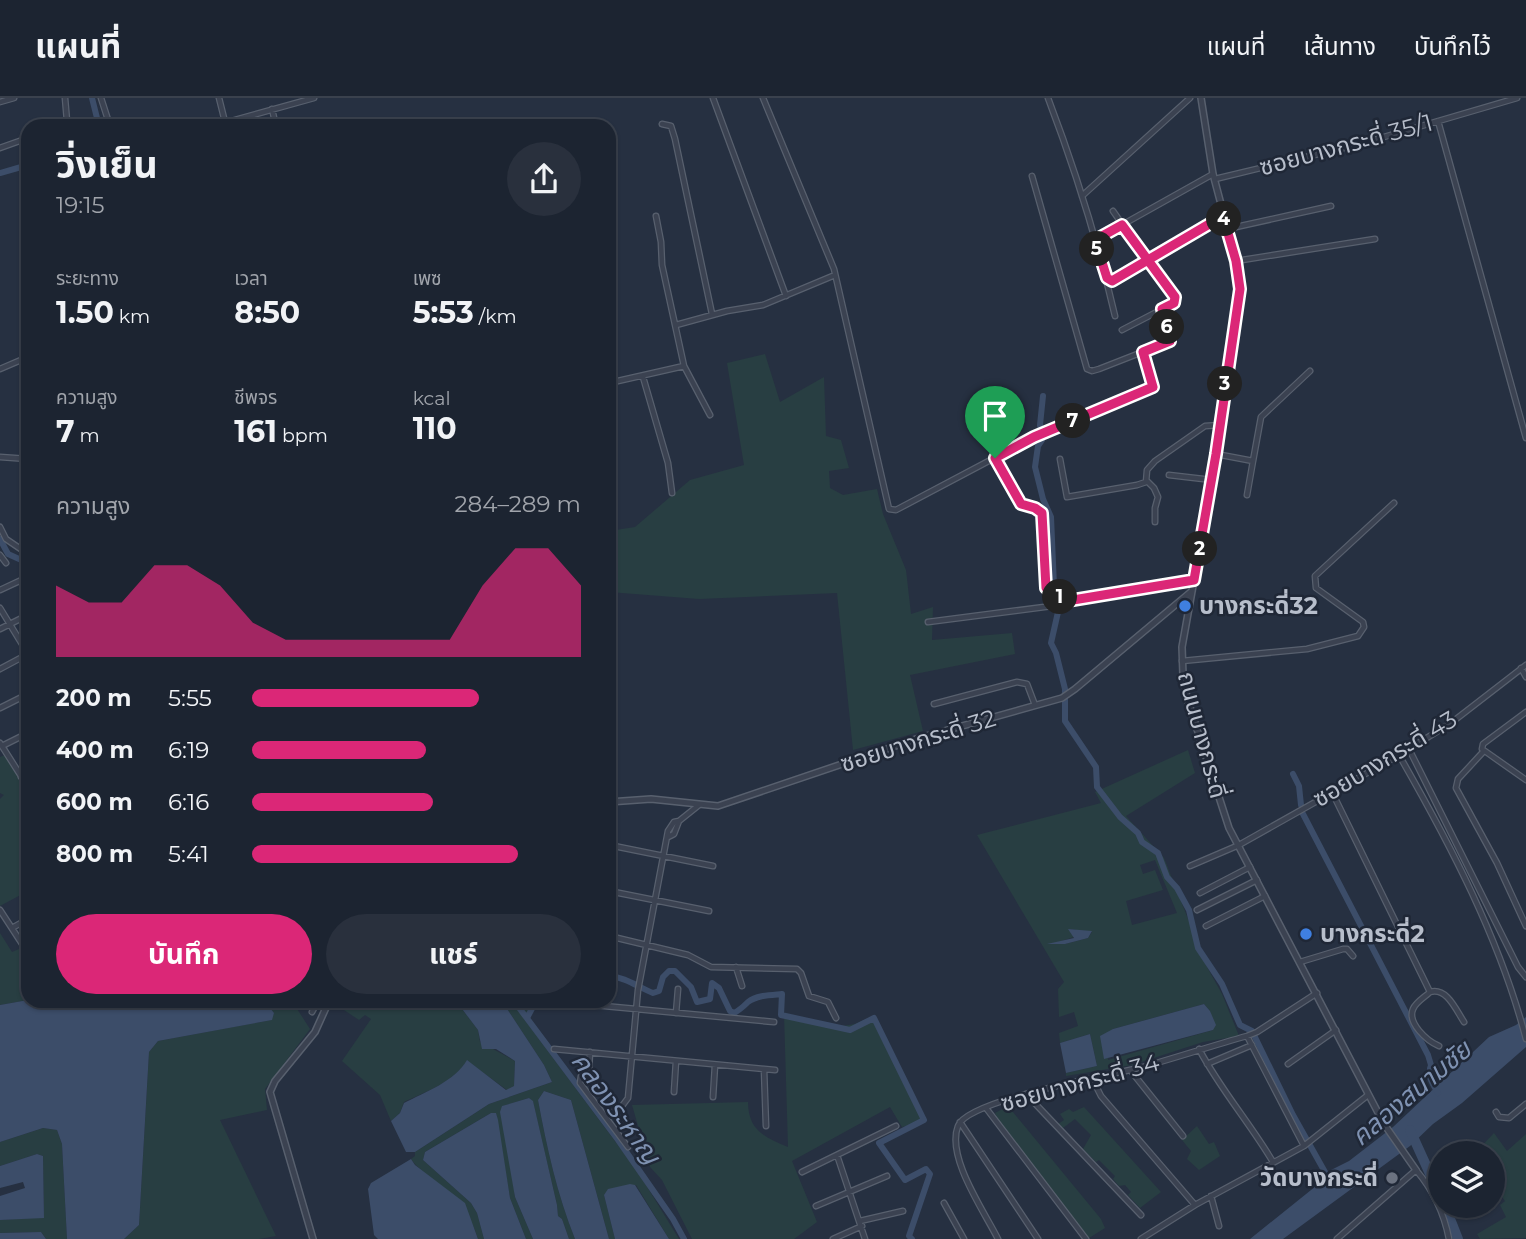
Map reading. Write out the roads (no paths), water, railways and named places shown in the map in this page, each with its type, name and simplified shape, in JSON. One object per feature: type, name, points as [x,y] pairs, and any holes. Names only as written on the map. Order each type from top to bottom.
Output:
[{"type":"street","points":[[0,102],[14,98]]},
{"type":"street","points":[[65,98],[67,119]]},
{"type":"street","points":[[100,98],[108,119]]},
{"type":"street","points":[[219,98],[225,119]]},
{"type":"street","points":[[241,119],[314,98]]},
{"type":"street","points":[[713,98],[786,296]]},
{"type":"street","points":[[764,98],[835,275],[889,509],[896,510],[1044,432],[1152,389],[1154,384],[1143,352]]},
{"type":"street","points":[[1048,98],[1108,279],[1115,316]]},
{"type":"street","points":[[1082,196],[1189,98]]},
{"type":"street","name":"ถนนบางกระดี่","points":[[1201,98],[1214,177],[1236,261],[1240,289],[1182,661],[1187,698],[1229,828],[1384,1124],[1431,1189],[1438,1203],[1448,1239]]},
{"type":"street","name":"ซอยบางกระดี่ 35/1","points":[[1095,240],[1214,177],[1360,144],[1517,98]]},
{"type":"street","points":[[272,109],[274,119]]},
{"type":"street","points":[[1438,121],[1526,438]]},
{"type":"street","points":[[662,124],[671,126],[675,139],[712,314]]},
{"type":"street","points":[[0,148],[21,140]]},
{"type":"street","points":[[1032,176],[1087,369],[1095,370],[1170,341],[1162,309]]},
{"type":"street","points":[[1227,229],[1331,206]]},
{"type":"street","points":[[1113,211],[1175,297],[1174,303],[1122,330]]},
{"type":"street","points":[[656,216],[662,265],[684,366],[710,415]]},
{"type":"street","points":[[1108,279],[1119,279],[1223,216]]},
{"type":"street","points":[[1236,261],[1375,239]]},
{"type":"street","points":[[676,325],[712,314],[763,305],[835,275]]},
{"type":"street","points":[[0,369],[21,360]]},
{"type":"street","points":[[616,381],[684,366]]},
{"type":"street","points":[[1247,495],[1261,417],[1310,371]]},
{"type":"street","points":[[643,377],[670,471],[672,493]]},
{"type":"street","points":[[1147,481],[1147,470],[1155,461],[1208,425],[1220,425]]},
{"type":"street","points":[[1216,454],[1253,461]]},
{"type":"street","points":[[0,457],[21,458]]},
{"type":"street","points":[[995,458],[1021,504],[1042,513],[1046,588],[1067,601]]},
{"type":"street","points":[[1060,459],[1067,497],[1143,484],[1147,481]]},
{"type":"street","points":[[1169,475],[1212,480]]},
{"type":"street","points":[[1147,481],[1158,497],[1155,522]]},
{"type":"street","points":[[1182,661],[1329,646],[1358,636],[1364,628],[1363,622],[1316,588],[1315,576],[1394,503]]},
{"type":"street","points":[[0,527],[6,539],[21,549]]},
{"type":"street","points":[[0,542],[6,539]]},
{"type":"street","points":[[0,555],[6,563]]},
{"type":"street","points":[[0,590],[21,580]]},
{"type":"street","points":[[928,622],[1053,606],[1067,601],[1194,580]]},
{"type":"street","name":"ซอยบางกระดี่ 32","points":[[616,802],[651,799],[712,806],[727,803],[919,738],[1065,696],[1192,591]]},
{"type":"street","points":[[0,608],[21,643]]},
{"type":"street","points":[[0,629],[21,618]]},
{"type":"street","points":[[0,669],[21,658]]},
{"type":"street","points":[[1524,666],[1526,677]]},
{"type":"street","name":"ซอยบางกระดี่ 43","points":[[1190,866],[1239,845],[1399,755],[1451,723],[1524,666]]},
{"type":"street","points":[[934,704],[1017,682],[1027,684],[1035,705]]},
{"type":"street","points":[[0,708],[21,698]]},
{"type":"street","points":[[1526,712],[1483,744],[1483,752],[1458,779],[1456,788],[1497,863],[1526,926]]},
{"type":"street","points":[[21,736],[1,745],[21,777]]},
{"type":"street","points":[[1409,749],[1518,967],[1526,977]]},
{"type":"street","points":[[1483,752],[1526,780]]},
{"type":"street","points":[[1399,755],[1468,886],[1493,943],[1526,1039]]},
{"type":"street","points":[[1332,792],[1430,992]]},
{"type":"street","points":[[606,1117],[622,1106],[628,1098],[635,1009],[668,831],[674,822],[701,803]]},
{"type":"street","points":[[616,846],[713,866]]},
{"type":"street","points":[[1200,893],[1250,867]]},
{"type":"street","points":[[1197,910],[1257,880]]},
{"type":"street","points":[[616,893],[709,911]]},
{"type":"street","points":[[1206,926],[1265,896]]},
{"type":"street","points":[[0,910],[21,942]]},
{"type":"street","points":[[12,928],[21,923]]},
{"type":"street","points":[[616,938],[688,955],[711,967],[797,969],[810,996],[828,1002],[836,1018]]},
{"type":"street","points":[[1300,962],[1343,949],[1347,949],[1353,956]]},
{"type":"street","points":[[736,967],[742,986]]},
{"type":"street","points":[[676,1013],[678,989]]},
{"type":"street","points":[[1439,1045],[1425,1037],[1412,1016],[1414,1007],[1430,992],[1438,990],[1444,993],[1464,1022]]},
{"type":"street","name":"ซอยบางกระดี่ 34","points":[[960,1121],[966,1116],[1026,1094],[1130,1070],[1252,1034],[1317,993]]},
{"type":"street","points":[[616,1007],[774,1022]]},
{"type":"street","points":[[312,1012],[314,1008]]},
{"type":"street","points":[[313,1239],[270,1092],[275,1081],[315,1032],[326,1008]]},
{"type":"street","points":[[1289,1064],[1336,1030]]},
{"type":"street","points":[[1252,1034],[1252,1045],[1306,1144]]},
{"type":"street","points":[[1207,1064],[1252,1045]]},
{"type":"street","points":[[554,1049],[775,1070]]},
{"type":"street","points":[[1199,1049],[1273,1162]]},
{"type":"street","points":[[590,1052],[589,1070],[581,1076],[580,1083],[628,1147]]},
{"type":"street","points":[[674,1092],[676,1060]]},
{"type":"street","points":[[713,1097],[715,1065]]},
{"type":"street","points":[[764,1069],[766,1126]]},
{"type":"street","points":[[1130,1070],[1183,1136]]},
{"type":"street","points":[[1092,1078],[1101,1096],[1195,1205]]},
{"type":"street","points":[[1026,1094],[1141,1216]]},
{"type":"street","points":[[1140,1239],[1195,1205],[1306,1144],[1368,1095]]},
{"type":"street","points":[[1496,1112],[1499,1117],[1509,1118],[1526,1104]]},
{"type":"street","points":[[986,1108],[1086,1239]]},
{"type":"street","points":[[960,1121],[956,1143],[961,1164],[996,1238]]},
{"type":"street","points":[[960,1121],[1038,1239]]},
{"type":"street","points":[[802,1172],[896,1126]]},
{"type":"street","points":[[837,1155],[865,1239]]},
{"type":"street","points":[[1337,1239],[1416,1170]]},
{"type":"street","points":[[816,1206],[887,1176]]},
{"type":"street","points":[[1211,1196],[1219,1226]]},
{"type":"street","points":[[944,1203],[964,1239]]},
{"type":"street","points":[[833,1239],[861,1224],[903,1211]]},
{"type":"water","points":[[1068,929],[1092,931],[1088,938],[1065,944],[1047,944],[1074,938]]},
{"type":"water","points":[[21,1001],[21,1008],[270,1008],[274,1013],[272,1020],[158,1041],[149,1052],[139,1225],[124,1239],[67,1239],[62,1144],[57,1130],[43,1128],[0,1142],[0,1005]]},
{"type":"water","points":[[1204,1004],[1216,1025],[1213,1030],[1104,1059],[1100,1036],[1113,1029]]},
{"type":"water","points":[[461,1008],[507,1008],[552,1082],[489,1104],[415,1152],[406,1152],[391,1121],[400,1113],[404,1103],[447,1080],[467,1060],[506,1090],[514,1086],[515,1061],[496,1049],[482,1049],[478,1030]]},
{"type":"water","points":[[1526,1017],[1526,1047],[1410,1146],[1283,1239],[1250,1239],[1321,1182],[1331,1170],[1349,1161],[1393,1127],[1489,1037],[1516,1025]]},
{"type":"water","points":[[1090,1034],[1097,1066],[1066,1073],[1060,1043]]},
{"type":"water","points":[[544,1091],[571,1100],[609,1239],[575,1239],[545,1136],[538,1100]]},
{"type":"water","points":[[529,1098],[533,1101],[558,1216],[562,1219],[569,1239],[533,1239],[515,1197],[500,1112],[502,1106]]},
{"type":"water","points":[[491,1113],[496,1113],[498,1120],[510,1198],[526,1239],[484,1239],[477,1213],[471,1203],[423,1160],[425,1152]]},
{"type":"water","points":[[37,1154],[43,1156],[44,1218],[0,1220],[0,1196],[25,1188],[23,1182],[0,1188],[0,1166]]},
{"type":"water","points":[[411,1159],[415,1165],[465,1203],[478,1239],[378,1239],[374,1235],[368,1189],[371,1183]]},
{"type":"water","points":[[635,1185],[669,1239],[615,1239],[604,1195],[608,1189]]},
{"type":"water","points":[[41,1232],[46,1239],[0,1239],[0,1233]]},
{"type":"waterway","name":"คลองระหาญ","points":[[92,98],[97,119]]},
{"type":"waterway","points":[[0,173],[21,167]]},
{"type":"waterway","points":[[1043,396],[1040,425],[1042,440],[1038,446],[1035,467],[1043,499],[1051,517],[1058,612],[1051,643],[1065,689],[1065,721],[1096,767],[1097,787],[1120,817],[1138,833],[1142,842],[1158,853],[1167,877],[1177,888],[1189,910],[1198,948],[1222,984],[1240,1025],[1252,1031],[1293,1115],[1330,1181]]},
{"type":"waterway","points":[[0,539],[8,554],[21,560]]},
{"type":"waterway","points":[[1293,774],[1299,786],[1301,805]]},
{"type":"waterway","name":"คลองสนามชัย","points":[[1303,814],[1428,1055],[1430,1076],[1438,1093]]},
{"type":"waterway","points":[[616,977],[653,993],[659,991],[663,977],[669,971],[675,971],[691,987],[697,1002],[710,999],[712,983],[719,988],[730,1011],[734,1013],[756,998],[782,994],[781,1015],[850,1030],[874,1018],[924,1120],[879,1143],[905,1180],[926,1169],[930,1174],[909,1236],[912,1239]]},
{"type":"waterway","name":"คลองระหาญ","points":[[519,1008],[618,1140],[684,1239]]},
{"type":"waterway","points":[[527,1018],[532,1008]]},
{"type":"waterway","name":"คลองสนามชัย","points":[[1410,1130],[1428,1170]]},
{"type":"waterway","points":[[1450,1218],[1458,1239]]},
{"type":"place","name":"บางกระดี่32","points":[[1185,606]]},
{"type":"place","name":"บางกระดี่2","points":[[1306,934]]},
{"type":"place","name":"วัดบางกระดี่","points":[[1392,1178]]}]
